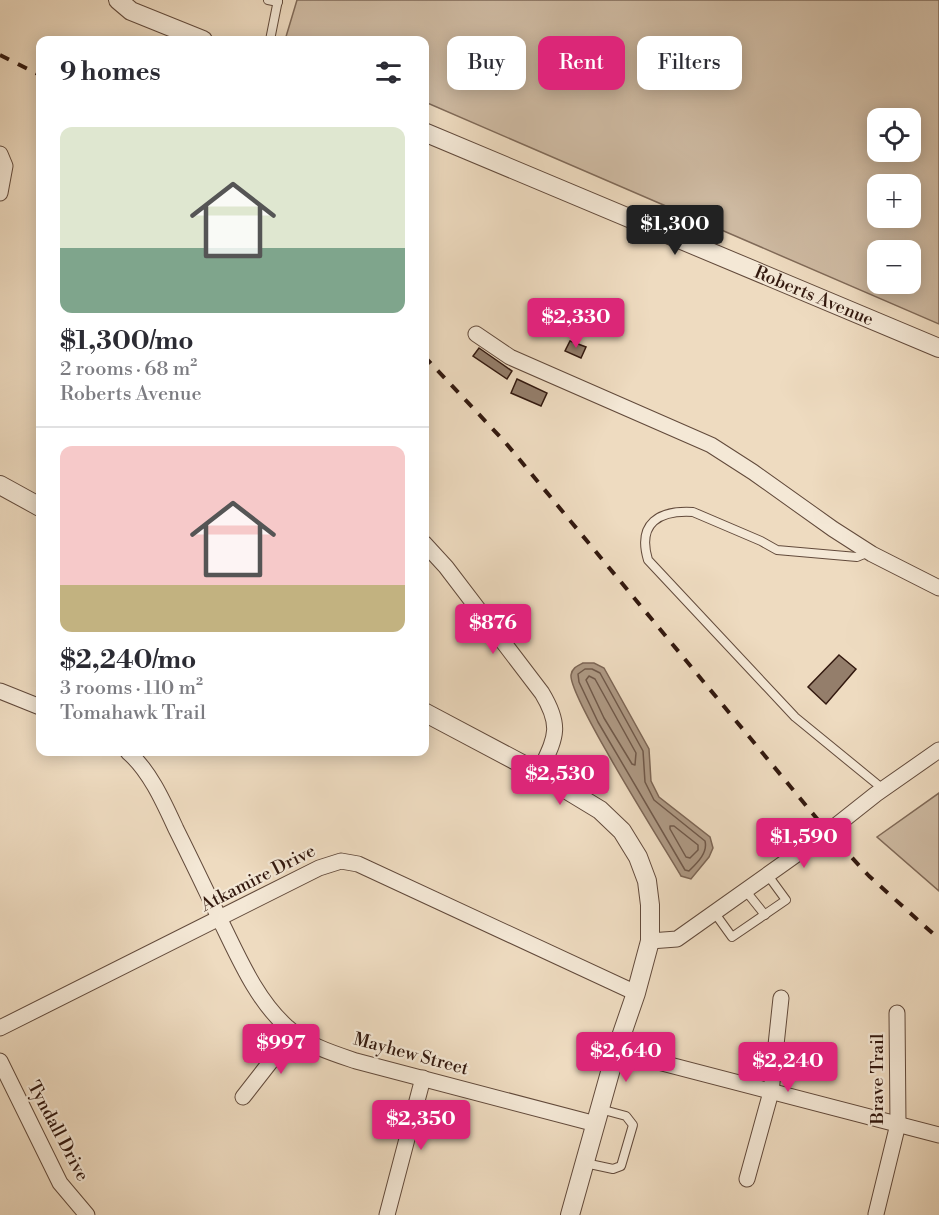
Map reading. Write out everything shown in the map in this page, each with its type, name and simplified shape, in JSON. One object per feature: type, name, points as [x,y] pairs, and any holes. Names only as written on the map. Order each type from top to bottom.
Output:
[{"type":"street","points":[[118,0],[131,11],[193,36]]},
{"type":"street","name":"Roberts Avenue","points":[[429,134],[939,348]]},
{"type":"street","points":[[0,154],[4,166],[0,193]]},
{"type":"street","points":[[476,334],[510,357],[711,446],[753,472],[833,529],[870,552],[939,588]]},
{"type":"street","points":[[0,485],[36,505]]},
{"type":"street","points":[[429,547],[542,693],[552,710],[556,723],[554,737],[539,773]]},
{"type":"street","points":[[0,691],[36,705]]},
{"type":"street","points":[[429,715],[539,773],[600,810],[622,831],[638,857],[647,881],[650,941],[570,1215]]},
{"type":"street","points":[[650,941],[677,939],[939,750]]},
{"type":"street","name":"Mayhew Street","points":[[131,756],[149,778],[168,812],[258,992],[273,1014],[293,1033],[327,1051],[356,1061],[598,1116]]},
{"type":"street","name":"Atkamire Drive","points":[[0,1028],[319,868],[333,862],[349,861],[636,993]]},
{"type":"street","points":[[747,1179],[771,1092],[781,998]]},
{"type":"street","name":"Brave Trail","points":[[876,1214],[898,1124],[897,1013]]},
{"type":"street","points":[[243,1097],[293,1033]]},
{"type":"street","points":[[616,1052],[939,1135]]},
{"type":"street","name":"Tyndall Drive","points":[[0,1061],[50,1164],[69,1196],[87,1215]]},
{"type":"street","points":[[387,1215],[423,1078]]},
{"type":"lane","points":[[268,0],[278,1],[271,36]]},
{"type":"lane","points":[[870,552],[857,557],[777,550],[693,512],[661,515],[653,521],[646,533],[644,547],[648,560],[795,717],[883,789]]},
{"type":"lane","points":[[714,912],[732,937],[786,900],[767,874]]},
{"type":"lane","points":[[745,890],[765,915]]},
{"type":"lane","points":[[585,1163],[613,1169],[621,1166],[633,1125],[626,1116],[598,1116]]},
{"type":"shaded area","points":[[297,0],[939,0],[939,324],[870,294],[921,294],[921,240],[867,240],[867,293],[429,104],[429,36],[286,36]]},
{"type":"shaded area","points":[[939,793],[939,891],[877,837]]},
{"type":"water","points":[[583,663],[594,663],[604,668],[649,749],[651,781],[659,797],[710,837],[713,848],[709,857],[691,879],[681,876],[585,712],[574,689],[571,675],[577,666]]},
{"type":"building","points":[[570,341],[586,347],[581,358],[565,351]]},
{"type":"building","points":[[479,348],[512,371],[507,379],[473,356]]},
{"type":"building","points":[[517,379],[547,393],[541,406],[511,393]]},
{"type":"building","points":[[839,655],[856,669],[826,704],[808,687]]},
{"type":"railway","points":[[0,55],[36,73]]},
{"type":"railway","points":[[429,361],[505,442],[828,832],[869,876],[939,939]]}]
